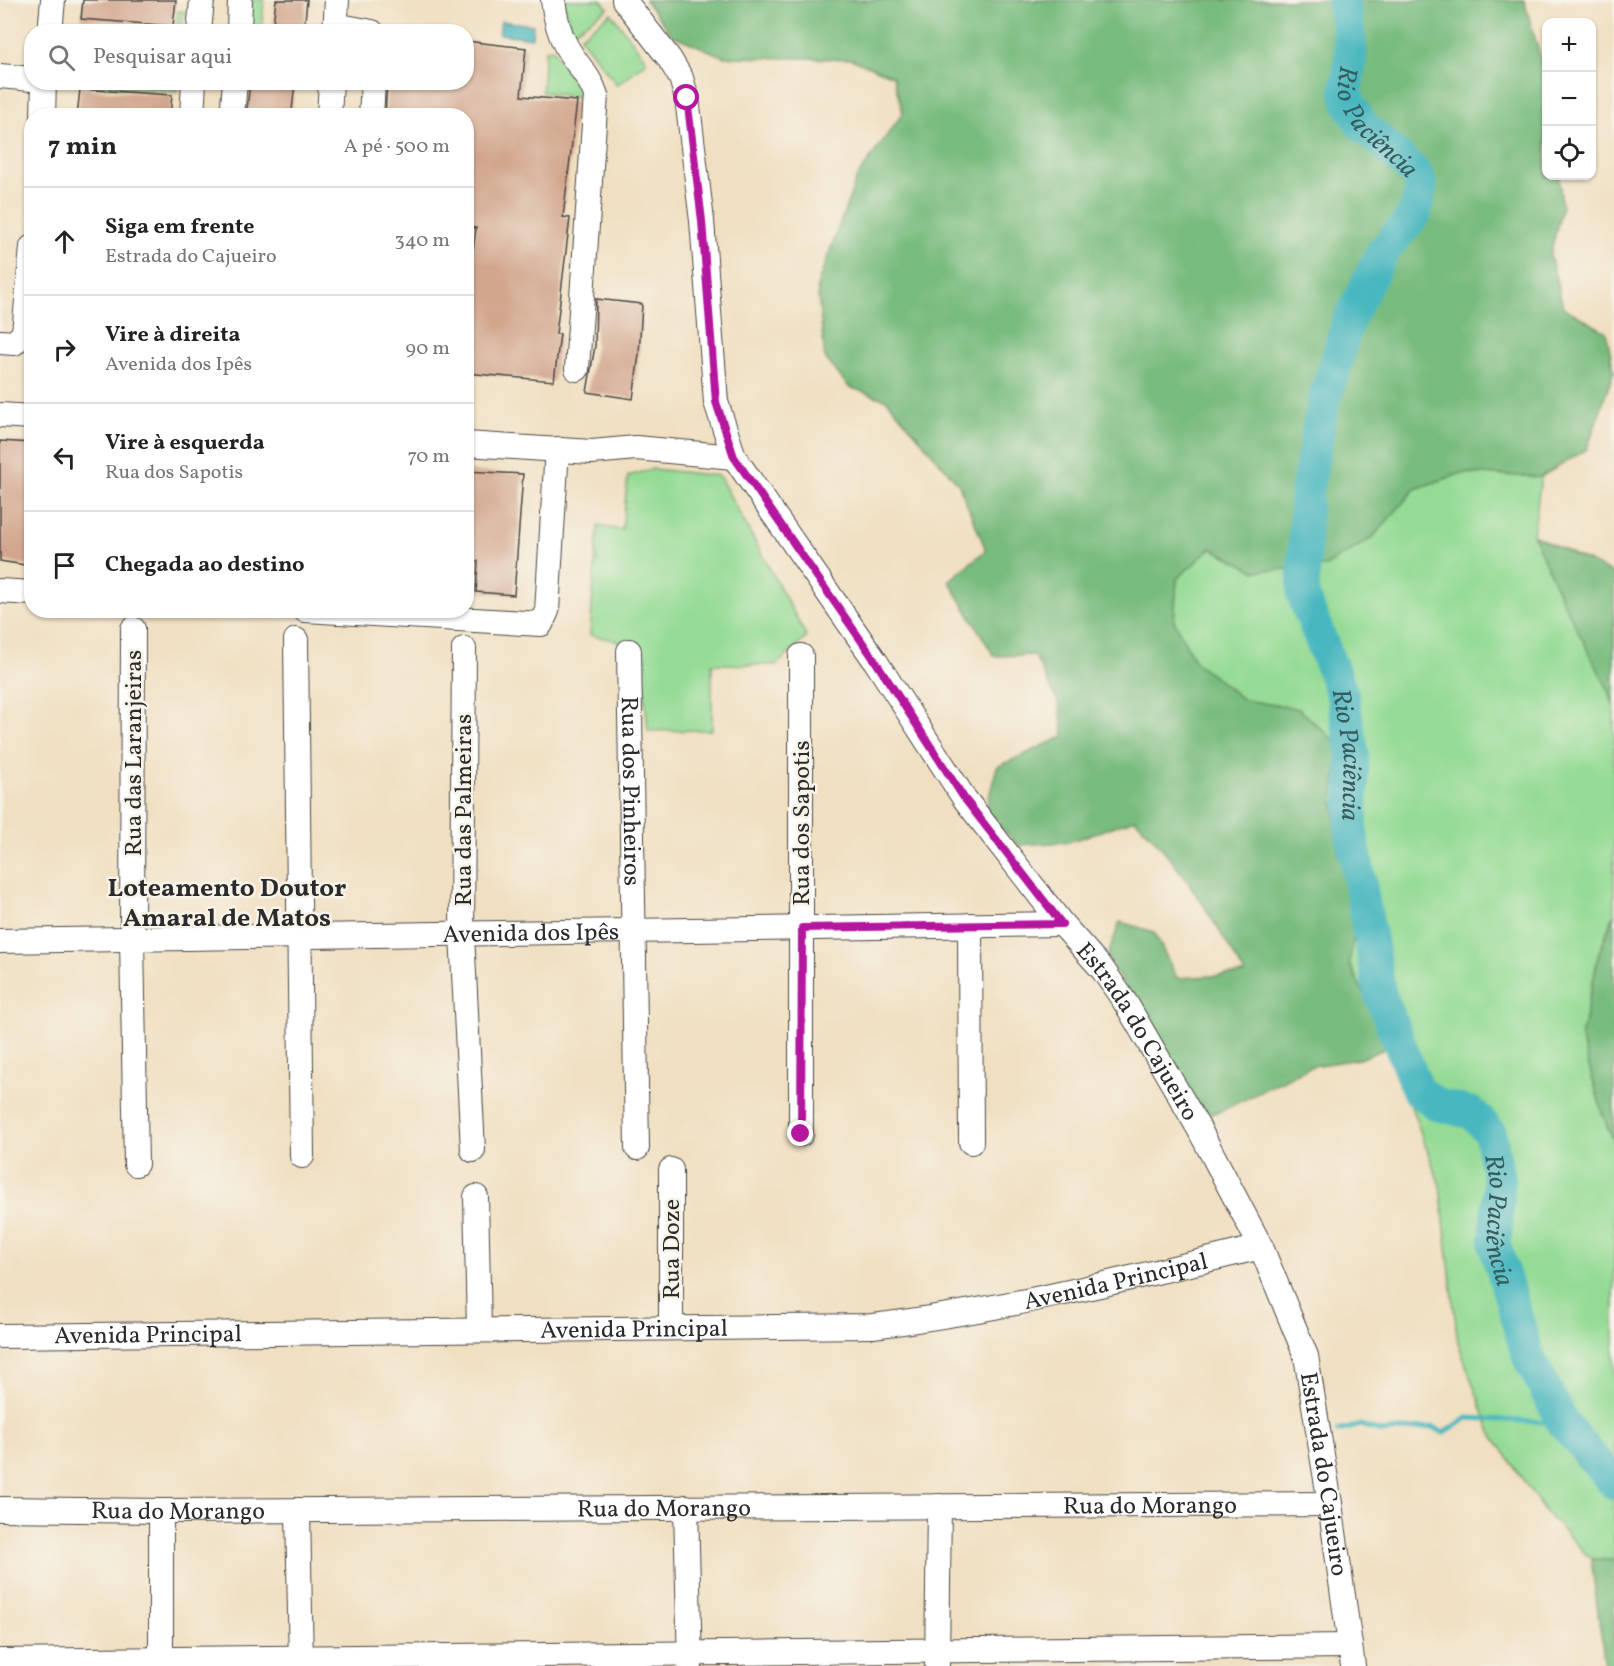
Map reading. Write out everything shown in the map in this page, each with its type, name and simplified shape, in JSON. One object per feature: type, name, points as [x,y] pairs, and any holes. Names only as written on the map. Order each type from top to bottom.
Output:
[{"type":"street","points":[[51,24],[53,0]]},
{"type":"street","points":[[200,24],[201,0]]},
{"type":"street","points":[[239,24],[240,0]]},
{"type":"street","points":[[335,24],[337,0]]},
{"type":"street","points":[[553,0],[558,30],[566,47],[592,82],[596,95],[577,369]]},
{"type":"street","name":"Estrada do Cajueiro","points":[[624,0],[669,58],[681,78],[687,98],[702,221],[716,402],[734,457],[876,662],[964,798],[1062,924],[1103,970],[1127,1005],[1198,1127],[1261,1247],[1306,1356],[1330,1504],[1350,1656]]},
{"type":"street","points":[[0,76],[24,78]]},
{"type":"street","points":[[43,108],[44,90]]},
{"type":"street","points":[[192,108],[194,90]]},
{"type":"street","points":[[233,108],[234,90]]},
{"type":"street","points":[[329,108],[331,90]]},
{"type":"street","points":[[371,108],[373,90]]},
{"type":"street","points":[[0,342],[14,343],[24,333]]},
{"type":"street","points":[[0,416],[24,417]]},
{"type":"street","points":[[474,444],[592,452],[636,448],[734,457]]},
{"type":"street","points":[[440,618],[541,624],[547,611],[557,449]]},
{"type":"street","points":[[0,591],[24,592]]},
{"type":"street","name":"Rua das Laranjeiras","points":[[134,629],[132,939],[136,1164]]},
{"type":"street","points":[[296,640],[302,1156]]},
{"type":"street","name":"Rua das Palmeiras","points":[[464,649],[462,934],[472,1150]]},
{"type":"street","name":"Rua dos Pinheiros","points":[[629,651],[637,1148]]},
{"type":"street","name":"Rua dos Sapotis","points":[[801,656],[801,1134]]},
{"type":"street","name":"Avenida dos Ipês","points":[[0,941],[1062,924]]},
{"type":"street","points":[[970,925],[971,1142]]},
{"type":"street","name":"Rua Doze","points":[[671,1170],[671,1327]]},
{"type":"street","points":[[476,1197],[479,1329]]},
{"type":"street","name":"Avenida Principal","points":[[0,1336],[873,1326],[952,1317],[1045,1298],[1261,1247]]},
{"type":"street","name":"Rua do Morango","points":[[0,1509],[298,1510],[1330,1504]]},
{"type":"street","points":[[937,1658],[939,1506]]},
{"type":"street","points":[[686,1508],[689,1660]]},
{"type":"street","points":[[161,1510],[161,1662]]},
{"type":"street","points":[[298,1510],[301,1663]]},
{"type":"street","points":[[0,1661],[301,1663],[1350,1656]]},
{"type":"green space","points":[[250,0],[264,0],[262,24],[248,24]]},
{"type":"green space","points":[[564,0],[601,0],[608,8],[571,33]]},
{"type":"green space","points":[[645,0],[1524,0],[1542,63],[1542,180],[1559,180],[1562,207],[1550,255],[1563,307],[1606,332],[1614,371],[1587,449],[1541,477],[1462,473],[1415,489],[1372,538],[1324,567],[1255,571],[1211,548],[1177,579],[1174,621],[1195,662],[1244,700],[1299,709],[1340,746],[1333,796],[1338,851],[1356,923],[1349,963],[1389,1047],[1359,1059],[1312,1066],[1221,1111],[1202,1117],[1107,957],[1120,922],[1154,932],[1177,978],[1245,974],[1182,873],[1135,819],[1069,842],[1019,845],[985,812],[997,767],[1064,736],[1059,704],[1034,655],[994,656],[949,581],[986,550],[959,485],[887,400],[849,387],[825,358],[817,286],[857,177],[903,113],[893,76],[851,59],[724,57],[672,35]]},
{"type":"green space","points":[[178,11],[184,11],[183,24],[177,24]]},
{"type":"green space","points":[[611,13],[647,61],[617,85],[580,37]]},
{"type":"green space","points":[[553,49],[586,98],[542,92],[545,50]]},
{"type":"green space","points":[[653,469],[719,476],[807,637],[776,665],[712,664],[712,730],[648,731],[640,646],[590,635],[598,526],[622,530],[628,476]]},
{"type":"green space","points":[[1462,473],[1541,477],[1533,535],[1610,693],[1614,708],[1614,914],[1599,953],[1581,1038],[1603,1115],[1614,1142],[1614,1560],[1591,1559],[1545,1512],[1490,1431],[1458,1343],[1440,1185],[1389,1047],[1349,963],[1356,923],[1338,851],[1333,796],[1340,746],[1299,709],[1244,700],[1195,662],[1174,621],[1177,578],[1211,548],[1255,571],[1372,538],[1414,489]]},
{"type":"green space","points":[[1533,535],[1614,574],[1614,708],[1610,693],[1564,604]]},
{"type":"green space","points":[[1614,914],[1614,1142],[1603,1115],[1581,1038],[1599,953]]},
{"type":"green space","points":[[1591,1559],[1614,1560],[1614,1666],[1605,1666]]},
{"type":"water","points":[[501,21],[533,25],[532,38],[499,34]]},
{"type":"building","points":[[83,0],[176,0],[173,24],[81,19]]},
{"type":"building","points":[[276,0],[307,0],[305,24],[273,24]]},
{"type":"building","points":[[474,42],[526,48],[521,96],[577,101],[563,217],[570,218],[556,334],[560,334],[554,381],[474,374],[476,228],[474,228],[474,108],[385,108],[387,90],[474,90]]},
{"type":"building","points":[[80,90],[172,95],[171,108],[78,108]]},
{"type":"building","points":[[249,90],[294,90],[292,108],[247,108]]},
{"type":"building","points":[[596,299],[642,304],[633,399],[587,392],[595,346]]},
{"type":"building","points":[[0,441],[24,442],[24,565],[0,561]]},
{"type":"building","points":[[474,471],[523,474],[514,595],[476,592],[478,561],[474,561]]},
{"type":"waterway","name":"Rio Paciência","points":[[1343,0],[1350,39],[1351,58],[1346,90],[1349,103],[1362,125],[1406,164],[1419,178],[1421,187],[1415,214],[1383,251],[1348,322],[1323,404],[1306,496],[1303,595],[1342,693],[1353,755],[1351,831],[1380,994],[1418,1091],[1438,1105],[1472,1113],[1490,1132],[1499,1183],[1495,1246],[1528,1356],[1563,1423],[1614,1483]]},
{"type":"waterway","points":[[1338,1431],[1361,1425],[1381,1432],[1433,1427],[1444,1433],[1467,1418],[1563,1423]]},
{"type":"district","name":"Loteamento Doutor Amaral de Matos","points":[[227,902]]},
{"type":"route","points":[[687,98],[702,221],[716,402],[724,435],[734,457],[876,662],[964,798],[1062,924],[802,928],[801,1134]]}]
